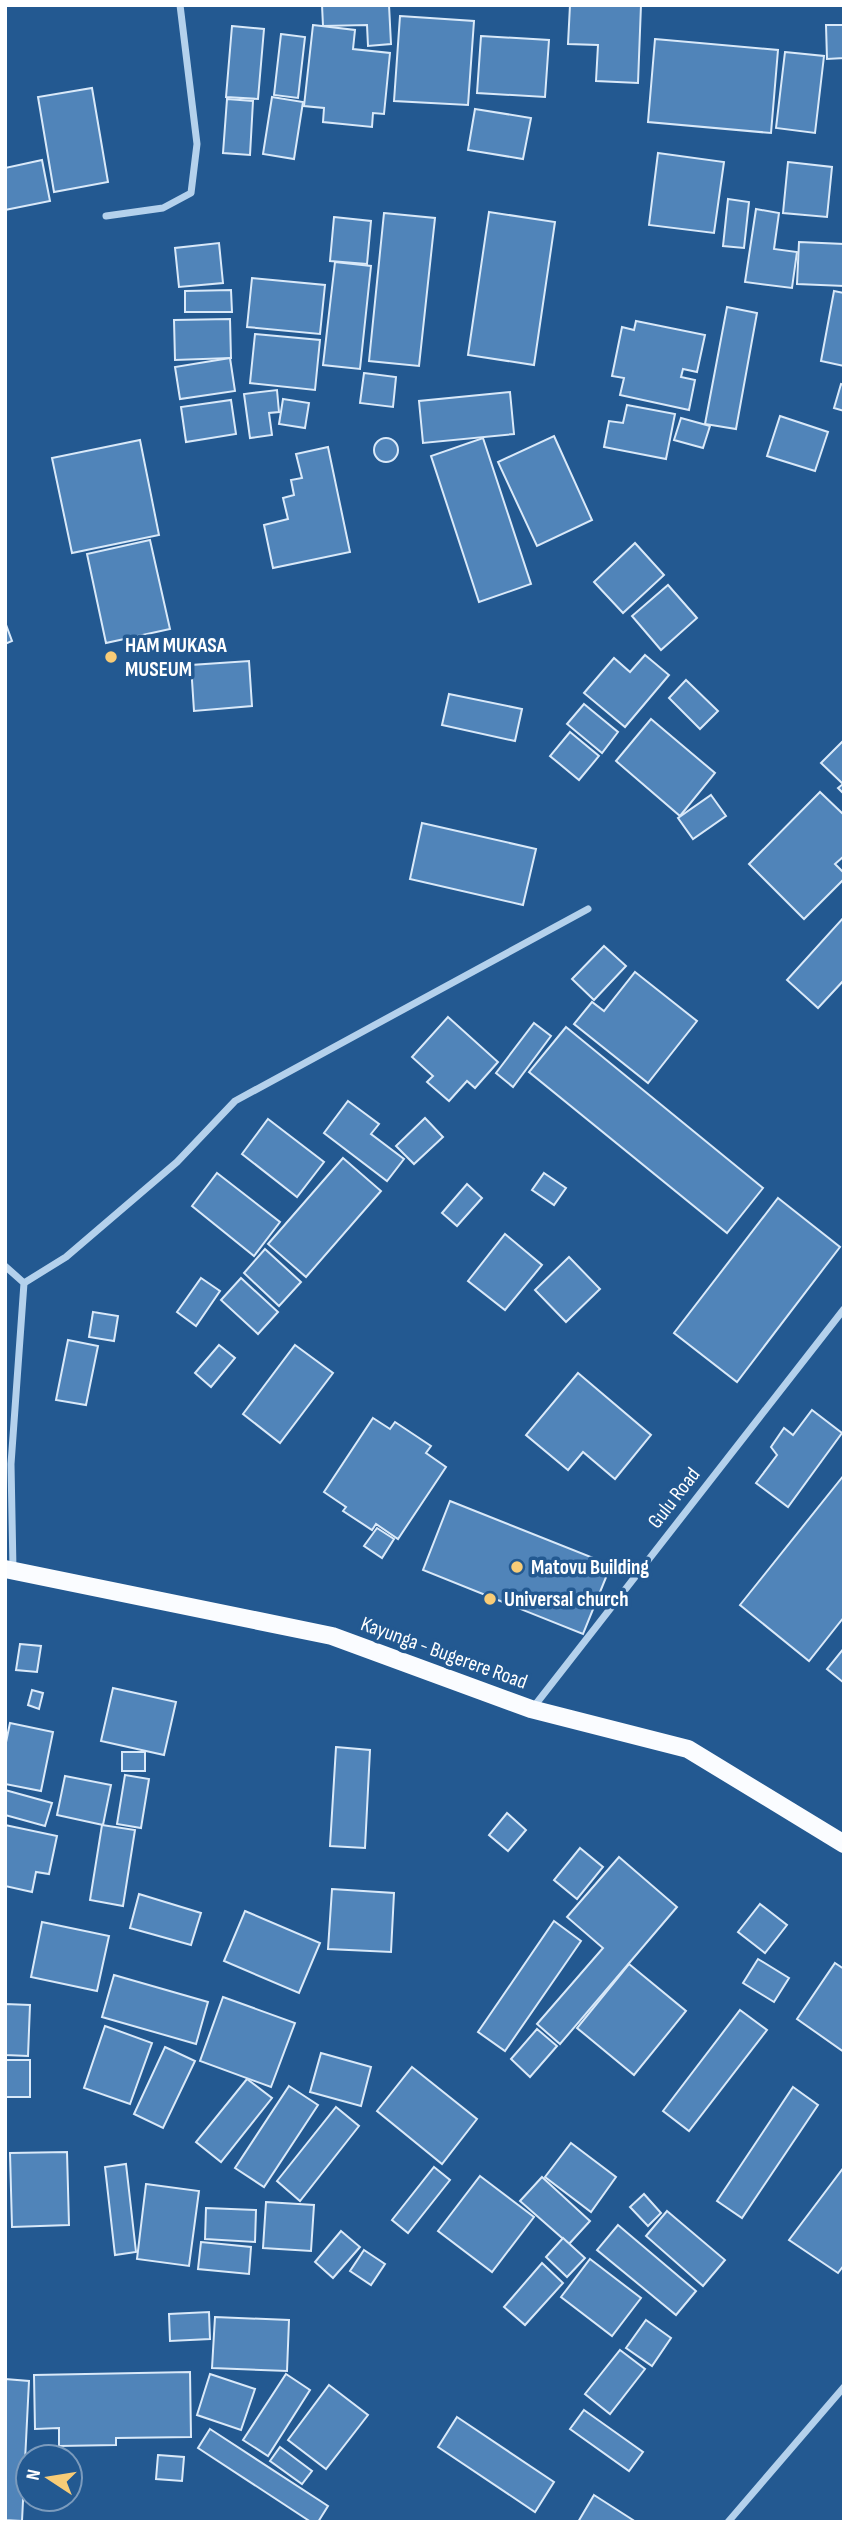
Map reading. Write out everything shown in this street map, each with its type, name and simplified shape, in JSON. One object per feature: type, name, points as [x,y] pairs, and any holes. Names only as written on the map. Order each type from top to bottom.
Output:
[{"type":"main road","name":"Kayunga - Bugerere Road","points":[[9,1570],[332,1636],[531,1709],[688,1749],[844,1844]]},
{"type":"street","points":[[106,216],[163,208],[191,193],[197,144],[180,5]]},
{"type":"street","points":[[24,1283],[66,1257],[177,1162],[235,1101],[588,909]]},
{"type":"street","points":[[5,1266],[24,1283]]},
{"type":"street","points":[[9,1570],[11,1464],[24,1283]]},
{"type":"street","name":"Gulu Road","points":[[531,1709],[844,1309]]},
{"type":"street","points":[[728,2522],[844,2387]]},
{"type":"building","points":[[322,5],[389,5],[391,44],[368,46],[367,25],[323,26]]},
{"type":"building","points":[[570,5],[641,5],[638,83],[596,81],[598,45],[568,44]]},
{"type":"building","points":[[400,16],[474,21],[468,105],[394,101]]},
{"type":"building","points":[[313,25],[355,30],[353,49],[390,53],[384,114],[373,113],[372,127],[323,122],[324,108],[304,106]]},
{"type":"building","points":[[826,25],[844,25],[844,58],[827,59]]},
{"type":"building","points":[[232,26],[264,29],[258,99],[226,97]]},
{"type":"building","points":[[281,34],[305,37],[298,98],[274,95]]},
{"type":"building","points":[[481,36],[549,40],[545,97],[477,93]]},
{"type":"building","points":[[655,39],[778,50],[771,133],[648,122]]},
{"type":"building","points":[[785,52],[824,56],[815,133],[776,128]]},
{"type":"building","points":[[92,88],[108,182],[54,192],[38,97]]},
{"type":"building","points":[[272,97],[303,102],[294,159],[263,154]]},
{"type":"building","points":[[227,99],[253,101],[250,155],[223,153]]},
{"type":"building","points":[[475,109],[531,118],[523,159],[468,150]]},
{"type":"building","points":[[658,153],[724,162],[714,233],[649,225]]},
{"type":"building","points":[[42,160],[50,201],[5,210],[5,168]]},
{"type":"building","points":[[788,162],[832,167],[827,217],[783,213]]},
{"type":"building","points":[[728,199],[749,202],[744,248],[723,246]]},
{"type":"building","points":[[756,209],[779,213],[774,249],[797,252],[792,288],[745,282]]},
{"type":"building","points":[[489,212],[555,222],[534,365],[468,355]]},
{"type":"building","points":[[384,213],[435,218],[419,366],[369,361]]},
{"type":"building","points":[[334,217],[371,221],[367,264],[330,261]]},
{"type":"building","points":[[799,242],[844,244],[844,286],[797,284]]},
{"type":"building","points":[[219,243],[223,283],[179,287],[175,248]]},
{"type":"building","points":[[335,262],[371,266],[360,369],[323,365]]},
{"type":"building","points":[[252,278],[325,285],[320,334],[247,327]]},
{"type":"building","points":[[231,290],[232,312],[185,312],[185,291]]},
{"type":"building","points":[[834,291],[844,293],[844,366],[821,361]]},
{"type":"building","points":[[727,307],[757,313],[736,429],[705,424]]},
{"type":"building","points":[[230,319],[231,358],[175,360],[174,320]]},
{"type":"building","points":[[636,321],[705,335],[697,372],[683,369],[681,377],[695,380],[689,410],[620,395],[624,378],[612,376],[622,327],[634,330]]},
{"type":"building","points":[[255,334],[320,340],[315,390],[250,383]]},
{"type":"building","points":[[230,358],[235,391],[180,399],[175,367]]},
{"type":"building","points":[[364,373],[396,377],[393,407],[360,403]]},
{"type":"building","points":[[841,384],[844,385],[844,411],[834,408]]},
{"type":"building","points":[[277,390],[279,412],[269,413],[272,435],[250,438],[244,394]]},
{"type":"building","points":[[510,392],[514,434],[423,443],[419,401]]},
{"type":"building","points":[[283,399],[309,403],[305,428],[279,424]]},
{"type":"building","points":[[231,400],[236,434],[186,442],[181,407]]},
{"type":"building","points":[[627,405],[675,414],[666,459],[604,447],[609,421],[623,423]]},
{"type":"building","points":[[780,416],[828,432],[815,471],[767,456]]},
{"type":"building","points":[[681,418],[710,426],[703,448],[674,440]]},
{"type":"building","points":[[554,436],[592,520],[537,546],[498,462]]},
{"type":"building","points":[[386,438],[395,441],[398,450],[395,459],[386,462],[377,459],[374,450],[377,441]]},
{"type":"building","points":[[483,438],[531,584],[479,602],[431,456]]},
{"type":"building","points":[[140,440],[159,535],[72,553],[52,458]]},
{"type":"building","points":[[328,447],[350,552],[273,568],[264,525],[288,519],[283,498],[294,495],[291,480],[302,478],[296,454]]},
{"type":"building","points":[[150,540],[170,629],[106,643],[87,554]]},
{"type":"building","points":[[635,543],[664,575],[623,613],[594,582]]},
{"type":"building","points":[[668,585],[697,618],[661,650],[632,616]]},
{"type":"building","points":[[5,622],[12,641],[5,644]]},
{"type":"building","points":[[645,655],[669,675],[625,727],[584,693],[614,658],[630,672]]},
{"type":"building","points":[[249,661],[252,706],[194,711],[191,665]]},
{"type":"building","points":[[686,680],[718,711],[700,729],[669,698]]},
{"type":"building","points":[[449,694],[522,709],[515,741],[442,725]]},
{"type":"building","points":[[584,704],[618,732],[602,753],[567,724]]},
{"type":"building","points":[[651,719],[715,773],[680,816],[616,761]]},
{"type":"building","points":[[570,732],[599,756],[579,780],[550,756]]},
{"type":"building","points":[[844,740],[844,794],[838,788],[843,784],[821,763]]},
{"type":"building","points":[[820,792],[844,815],[844,856],[835,864],[844,873],[844,879],[804,919],[749,864]]},
{"type":"building","points":[[711,795],[726,816],[693,839],[678,818]]},
{"type":"building","points":[[422,823],[536,849],[523,905],[410,879]]},
{"type":"building","points":[[844,917],[844,980],[818,1008],[787,980]]},
{"type":"building","points":[[604,946],[626,966],[594,1000],[572,979]]},
{"type":"building","points":[[635,972],[697,1021],[648,1083],[574,1024],[592,1002],[604,1011]]},
{"type":"building","points":[[448,1017],[498,1062],[475,1088],[467,1081],[449,1101],[427,1082],[433,1076],[412,1057]]},
{"type":"building","points":[[534,1023],[551,1036],[513,1087],[496,1073]]},
{"type":"building","points":[[566,1027],[763,1188],[727,1233],[529,1072]]},
{"type":"building","points":[[348,1101],[379,1124],[371,1134],[404,1159],[387,1181],[324,1133]]},
{"type":"building","points":[[425,1118],[443,1137],[414,1164],[396,1146]]},
{"type":"building","points":[[268,1119],[324,1162],[297,1197],[242,1154]]},
{"type":"building","points":[[343,1158],[381,1191],[306,1277],[268,1244]]},
{"type":"building","points":[[217,1173],[280,1222],[254,1256],[192,1206]]},
{"type":"building","points":[[544,1173],[566,1188],[554,1205],[532,1190]]},
{"type":"building","points":[[467,1184],[482,1198],[457,1226],[442,1213]]},
{"type":"building","points":[[778,1198],[840,1247],[737,1382],[674,1333]]},
{"type":"building","points":[[505,1234],[542,1265],[505,1310],[468,1281]]},
{"type":"building","points":[[265,1249],[301,1282],[279,1306],[244,1273]]},
{"type":"building","points":[[569,1257],[600,1289],[566,1322],[535,1290]]},
{"type":"building","points":[[201,1278],[220,1291],[196,1326],[177,1312]]},
{"type":"building","points":[[241,1278],[278,1312],[258,1334],[221,1300]]},
{"type":"building","points":[[93,1312],[118,1316],[114,1341],[89,1337]]},
{"type":"building","points":[[68,1340],[98,1346],[86,1405],[56,1400]]},
{"type":"building","points":[[219,1345],[235,1358],[211,1387],[195,1373]]},
{"type":"building","points":[[295,1345],[333,1373],[280,1443],[243,1414]]},
{"type":"building","points":[[578,1373],[651,1435],[615,1479],[583,1452],[568,1470],[526,1435]]},
{"type":"building","points":[[812,1410],[842,1433],[788,1507],[756,1483],[777,1455],[771,1447],[784,1428],[793,1435]]},
{"type":"building","points":[[373,1418],[390,1429],[395,1422],[431,1446],[426,1453],[446,1467],[398,1539],[376,1524],[372,1530],[343,1511],[346,1507],[324,1492]]},
{"type":"building","points":[[844,1475],[844,1617],[809,1661],[740,1605]]},
{"type":"building","name":"Matovu Building","points":[[450,1501],[611,1565],[583,1634],[423,1570]]},
{"type":"building","points":[[377,1528],[394,1539],[382,1558],[364,1546]]},
{"type":"building","points":[[20,1644],[41,1646],[37,1672],[16,1670]]},
{"type":"building","points":[[844,1648],[844,1683],[827,1669]]},
{"type":"building","points":[[113,1688],[176,1702],[164,1755],[101,1741]]},
{"type":"building","points":[[32,1690],[43,1693],[39,1709],[28,1705]]},
{"type":"building","points":[[10,1723],[53,1732],[41,1791],[5,1784],[5,1747]]},
{"type":"building","points":[[336,1747],[370,1750],[365,1848],[330,1846]]},
{"type":"building","points":[[122,1752],[145,1752],[145,1771],[122,1771]]},
{"type":"building","points":[[125,1775],[149,1779],[141,1828],[117,1824]]},
{"type":"building","points":[[65,1776],[111,1785],[103,1825],[57,1815]]},
{"type":"building","points":[[5,1790],[52,1803],[45,1826],[5,1815]]},
{"type":"building","points":[[507,1813],[526,1830],[508,1851],[489,1835]]},
{"type":"building","points":[[5,1825],[57,1836],[49,1874],[36,1872],[32,1892],[5,1886]]},
{"type":"building","points":[[102,1825],[135,1830],[123,1906],[90,1900]]},
{"type":"building","points":[[580,1848],[603,1867],[577,1899],[554,1880]]},
{"type":"building","points":[[619,1857],[677,1907],[560,2044],[537,2024],[603,1948],[567,1917]]},
{"type":"building","points":[[332,1889],[394,1893],[391,1952],[328,1949]]},
{"type":"building","points":[[139,1894],[201,1913],[191,1945],[130,1928]]},
{"type":"building","points":[[760,1904],[787,1925],[765,1953],[738,1932]]},
{"type":"building","points":[[245,1911],[320,1943],[299,1993],[224,1961]]},
{"type":"building","points":[[554,1921],[581,1941],[505,2051],[478,2032]]},
{"type":"building","points":[[42,1922],[109,1936],[97,1991],[31,1977]]},
{"type":"building","points":[[758,1959],[789,1978],[774,2002],[743,1983]]},
{"type":"building","points":[[835,1963],[844,1969],[844,2052],[797,2019]]},
{"type":"building","points":[[629,1964],[686,2011],[634,2075],[577,2028]]},
{"type":"building","points":[[114,1975],[208,2002],[196,2044],[102,2017]]},
{"type":"building","points":[[223,1997],[295,2023],[271,2087],[200,2061]]},
{"type":"building","points":[[5,2004],[30,2005],[28,2056],[5,2055]]},
{"type":"building","points":[[740,2010],[767,2030],[689,2131],[663,2111]]},
{"type":"building","points":[[105,2026],[152,2043],[130,2104],[84,2088]]},
{"type":"building","points":[[537,2029],[557,2046],[530,2077],[511,2059]]},
{"type":"building","points":[[165,2047],[195,2061],[163,2128],[134,2114]]},
{"type":"building","points":[[321,2053],[371,2067],[361,2106],[310,2092]]},
{"type":"building","points":[[5,2060],[30,2060],[30,2097],[5,2097]]},
{"type":"building","points":[[412,2067],[477,2119],[442,2164],[377,2111]]},
{"type":"building","points":[[247,2079],[272,2098],[221,2162],[196,2142]]},
{"type":"building","points":[[289,2086],[318,2105],[264,2187],[235,2168]]},
{"type":"building","points":[[793,2087],[818,2105],[742,2218],[717,2201]]},
{"type":"building","points":[[336,2107],[359,2126],[300,2201],[277,2181]]},
{"type":"building","points":[[571,2143],[616,2177],[591,2212],[545,2177]]},
{"type":"building","points":[[67,2152],[69,2225],[12,2227],[10,2153]]},
{"type":"building","points":[[126,2164],[136,2252],[115,2255],[105,2167]]},
{"type":"building","points":[[434,2167],[450,2180],[408,2233],[392,2220]]},
{"type":"building","points":[[844,2167],[844,2265],[838,2273],[789,2240]]},
{"type":"building","points":[[480,2176],[534,2217],[492,2272],[438,2231]]},
{"type":"building","points":[[542,2177],[590,2221],[569,2244],[520,2201]]},
{"type":"building","points":[[146,2184],[199,2191],[189,2266],[137,2259]]},
{"type":"building","points":[[644,2194],[661,2213],[648,2226],[630,2207]]},
{"type":"building","points":[[266,2202],[314,2205],[311,2251],[263,2248]]},
{"type":"building","points":[[206,2208],[256,2210],[255,2242],[205,2239]]},
{"type":"building","points":[[667,2211],[725,2260],[703,2286],[646,2236]]},
{"type":"building","points":[[618,2225],[696,2291],[676,2315],[597,2250]]},
{"type":"building","points":[[341,2231],[360,2247],[333,2278],[315,2262]]},
{"type":"building","points":[[563,2238],[585,2258],[567,2277],[546,2257]]},
{"type":"building","points":[[201,2242],[251,2247],[249,2274],[198,2269]]},
{"type":"building","points":[[364,2250],[385,2264],[371,2285],[350,2271]]},
{"type":"building","points":[[590,2259],[641,2298],[612,2336],[561,2297]]},
{"type":"building","points":[[542,2263],[563,2283],[525,2325],[504,2307]]},
{"type":"building","points":[[209,2312],[210,2339],[170,2341],[169,2314]]},
{"type":"building","points":[[215,2317],[289,2320],[287,2371],[212,2368]]},
{"type":"building","points":[[646,2320],[671,2338],[652,2366],[626,2348]]},
{"type":"building","points":[[620,2350],[645,2369],[610,2414],[585,2394]]},
{"type":"building","points":[[190,2372],[191,2437],[116,2438],[116,2445],[59,2443],[59,2428],[35,2429],[34,2375]]},
{"type":"building","points":[[210,2374],[255,2389],[241,2430],[197,2415]]},
{"type":"building","points":[[286,2374],[310,2390],[268,2456],[243,2440]]},
{"type":"building","points":[[5,2379],[29,2381],[26,2443],[14,2443],[14,2513],[22,2513],[22,2521],[5,2520]]},
{"type":"building","points":[[329,2385],[368,2415],[326,2469],[288,2440]]},
{"type":"building","points":[[584,2410],[643,2452],[629,2471],[570,2429]]},
{"type":"building","points":[[457,2417],[554,2482],[535,2512],[438,2447]]},
{"type":"building","points":[[210,2429],[328,2506],[318,2522],[311,2522],[198,2448]]},
{"type":"building","points":[[280,2447],[312,2471],[302,2484],[270,2461]]},
{"type":"building","points":[[158,2455],[184,2457],[182,2481],[156,2479]]},
{"type":"building","points":[[594,2495],[636,2522],[578,2522]]},
{"type":"place","name":"HAM MUKASA MUSEUM","points":[[111,657]]},
{"type":"place","name":"Matovu Building","points":[[517,1567]]},
{"type":"place","name":"Universal church","points":[[490,1599]]}]
